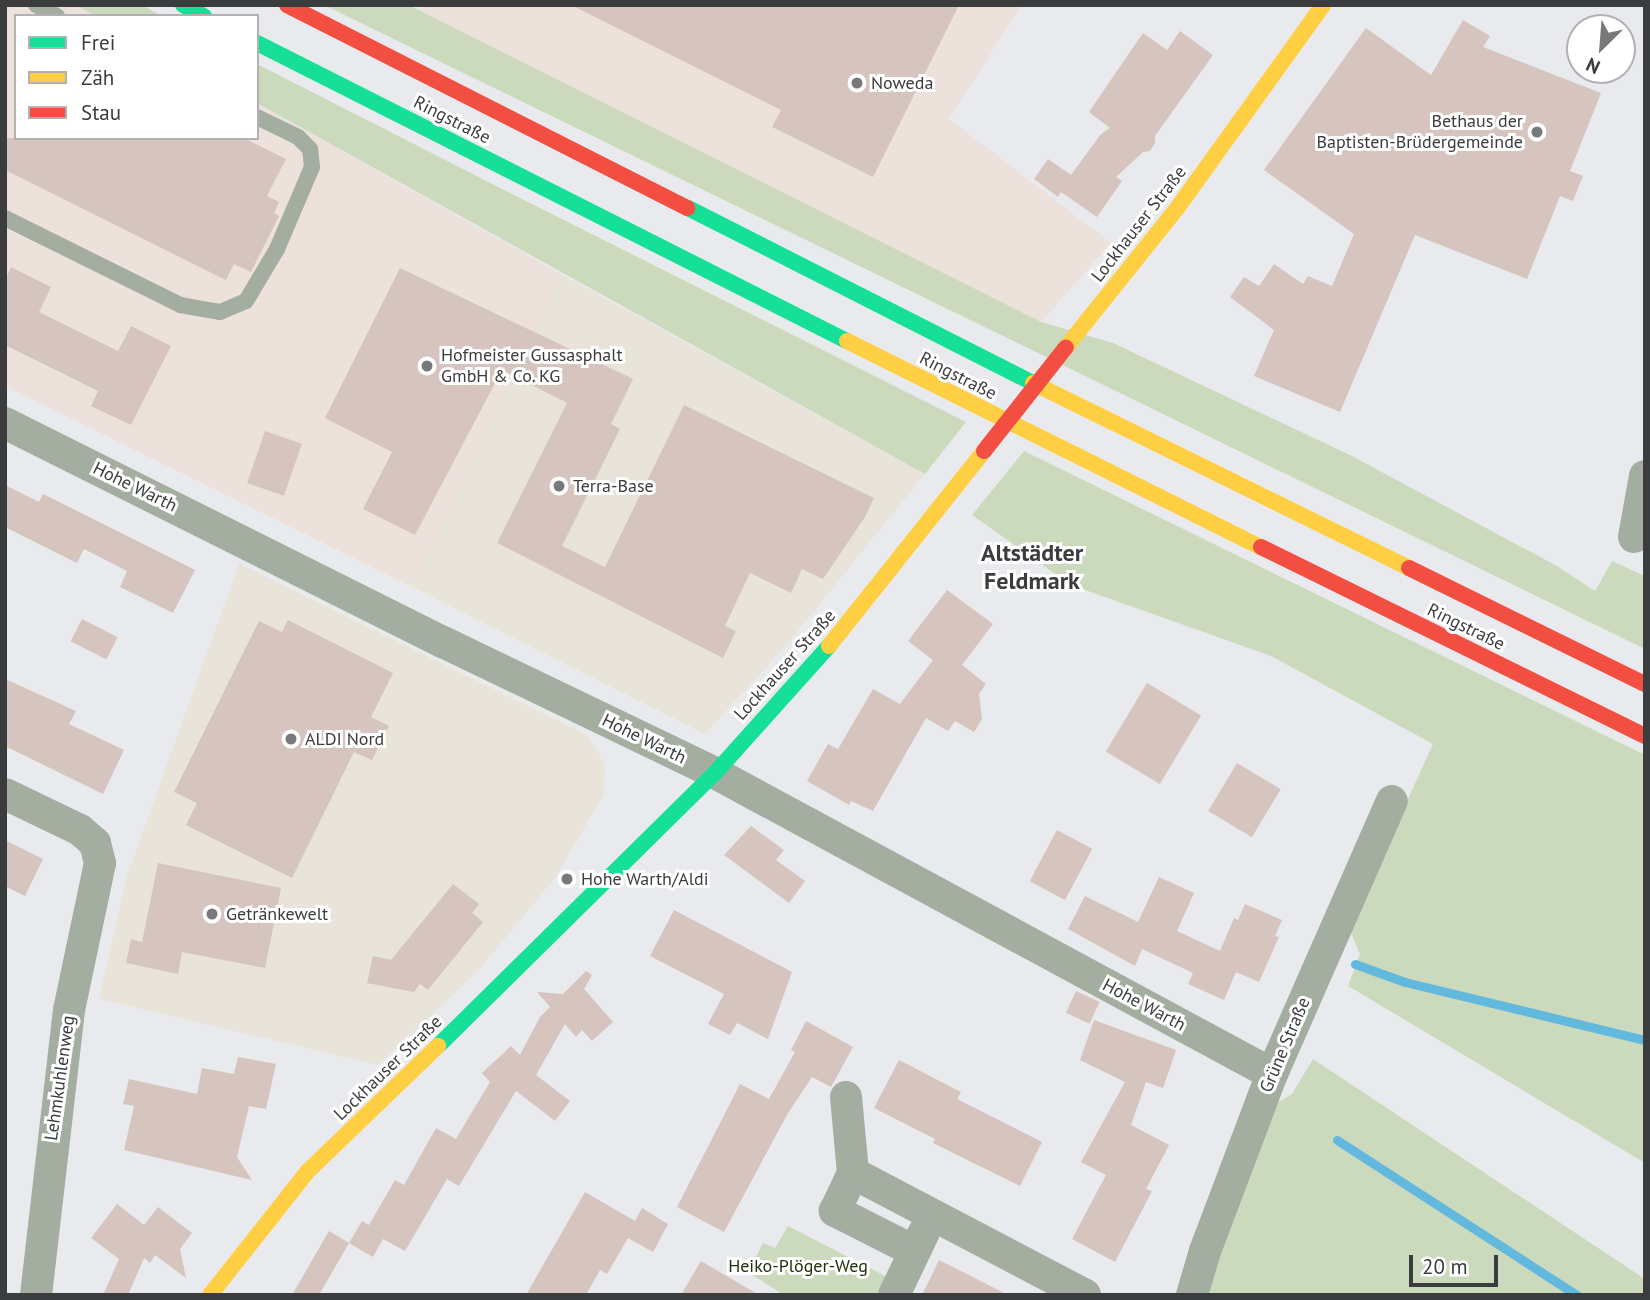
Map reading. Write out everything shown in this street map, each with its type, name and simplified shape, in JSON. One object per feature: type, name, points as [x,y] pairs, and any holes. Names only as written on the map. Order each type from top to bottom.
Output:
[{"type":"main road","points":[[183,5],[200,14]]},
{"type":"main road","name":"Ringstraße","points":[[287,5],[985,359],[1645,684]]},
{"type":"main road","name":"Lockhauser Straße","points":[[211,1295],[307,1172],[537,952],[715,773],[844,629],[1178,208],[1323,5]]},
{"type":"main road","name":"Ringstraße","points":[[259,44],[968,403],[1645,736]]},
{"type":"street","name":"Hohe Warth","points":[[5,423],[443,642],[715,773],[1272,1074]]},
{"type":"street","points":[[1634,537],[1645,476]]},
{"type":"street","name":"Lehmkuhlenweg","points":[[5,794],[80,830],[95,843],[100,863],[69,1010],[53,1128],[36,1295]]},
{"type":"street","name":"Grüne Straße","points":[[1192,1295],[1205,1251],[1272,1074],[1392,801]]},
{"type":"street","points":[[846,1097],[853,1173],[835,1211],[914,1251]]},
{"type":"street","points":[[853,1173],[1085,1295]]},
{"type":"street","points":[[894,1295],[932,1215]]},
{"type":"lane","points":[[36,5],[53,14]]},
{"type":"lane","points":[[5,218],[180,305],[220,313],[246,301],[278,249],[312,167],[310,149],[304,143],[259,118]]},
{"type":"shaded area","points":[[5,5],[75,5],[92,14],[14,14],[14,140],[259,140],[259,104],[563,275],[411,586],[5,386]]},
{"type":"shaded area","points":[[422,5],[1022,5],[949,119],[1111,243],[1041,322],[419,11]]},
{"type":"shaded area","points":[[563,275],[925,474],[788,643],[705,734],[411,586]]},
{"type":"shaded area","points":[[239,564],[587,735],[605,764],[604,794],[555,878],[477,972],[378,1065],[99,999],[127,876]]},
{"type":"green space","points":[[75,5],[142,5],[158,14],[92,14]]},
{"type":"green space","points":[[324,5],[409,5],[1041,322],[1113,343],[1350,455],[1557,566],[1595,591],[1612,561],[1645,576],[1645,649]]},
{"type":"green space","points":[[259,65],[966,422],[925,474],[259,104]]},
{"type":"green space","points":[[1024,451],[1645,755],[1645,1163],[1348,986],[1360,954],[1349,929],[1433,744],[1271,656],[1071,585],[972,515]]},
{"type":"green space","points":[[1313,1059],[1645,1279],[1645,1295],[1209,1295],[1216,1264],[1277,1103],[1292,1094]]},
{"type":"green space","name":"Heiko-Plöger-Weg","points":[[788,1226],[891,1279],[883,1295],[784,1295],[748,1272],[763,1243],[775,1248]]},
{"type":"building","points":[[571,5],[959,5],[873,177],[772,127],[781,110]]},
{"type":"building","points":[[1463,20],[1490,36],[1483,47],[1566,79],[1566,84],[1578,84],[1601,93],[1570,171],[1583,176],[1573,201],[1560,196],[1527,279],[1415,235],[1340,412],[1254,376],[1274,330],[1230,297],[1244,277],[1259,286],[1274,264],[1303,284],[1308,276],[1332,286],[1354,234],[1264,170],[1366,28],[1431,75]]},
{"type":"building","points":[[1180,31],[1213,55],[1155,136],[1155,143],[1150,151],[1143,152],[1116,177],[1122,181],[1097,217],[1061,192],[1058,197],[1034,179],[1048,159],[1071,175],[1101,134],[1110,128],[1089,112],[1143,33],[1167,50]]},
{"type":"building","points":[[5,138],[248,140],[286,159],[267,196],[279,202],[274,213],[279,216],[251,272],[234,264],[226,280],[5,170]]},
{"type":"building","points":[[11,267],[51,287],[39,312],[118,351],[131,326],[171,346],[131,425],[91,406],[98,391],[5,345],[5,280]]},
{"type":"building","points":[[400,268],[633,379],[611,424],[620,429],[562,546],[605,567],[684,405],[874,498],[865,517],[823,579],[802,569],[791,593],[750,573],[725,626],[736,631],[723,658],[497,543],[567,403],[502,370],[415,535],[363,509],[392,452],[325,418]]},
{"type":"building","points":[[265,431],[302,444],[284,496],[247,483]]},
{"type":"building","points":[[5,485],[39,502],[43,494],[195,570],[173,613],[120,587],[127,571],[84,549],[77,563],[5,527]]},
{"type":"building","points":[[947,590],[993,624],[962,665],[986,684],[979,694],[982,719],[974,732],[955,721],[948,731],[926,718],[873,811],[851,801],[849,805],[807,781],[828,744],[838,749],[873,689],[900,704],[933,660],[908,641]]},
{"type":"building","points":[[82,619],[118,637],[106,659],[71,641]]},
{"type":"building","name":"ALDI Nord","points":[[288,620],[393,673],[371,717],[389,726],[372,760],[354,752],[292,878],[186,825],[197,803],[174,792],[259,621],[282,632]]},
{"type":"building","points":[[5,679],[76,711],[69,724],[124,750],[103,794],[5,746]]},
{"type":"building","points":[[1147,683],[1201,715],[1160,784],[1106,752]]},
{"type":"building","points":[[1237,763],[1281,789],[1252,837],[1208,811]]},
{"type":"building","points":[[751,826],[784,850],[776,860],[805,881],[789,903],[724,855]]},
{"type":"building","points":[[1057,830],[1092,849],[1065,900],[1030,881]]},
{"type":"building","points":[[5,840],[43,859],[25,896],[5,886]]},
{"type":"building","name":"Getränkewelt","points":[[158,863],[281,888],[265,968],[182,952],[178,974],[126,963],[131,939],[142,942]]},
{"type":"building","points":[[1159,877],[1194,893],[1177,931],[1220,951],[1234,918],[1238,920],[1245,904],[1282,920],[1275,936],[1279,937],[1259,982],[1236,972],[1224,1000],[1188,984],[1193,973],[1142,949],[1135,966],[1068,929],[1085,896],[1138,922]]},
{"type":"building","points":[[453,884],[479,904],[472,913],[483,922],[428,990],[420,984],[414,992],[367,983],[373,956],[391,960]]},
{"type":"building","points":[[674,910],[792,972],[768,1039],[737,1023],[730,1035],[708,1024],[724,994],[650,956]]},
{"type":"building","points":[[586,971],[592,975],[584,989],[613,1022],[592,1041],[582,1030],[576,1037],[565,1024],[536,1075],[570,1101],[555,1121],[516,1091],[459,1186],[447,1179],[405,1251],[383,1239],[373,1257],[349,1243],[362,1221],[369,1225],[395,1180],[404,1185],[436,1128],[456,1139],[490,1082],[482,1073],[511,1046],[520,1055],[540,1017],[550,1007],[537,992],[563,994]]},
{"type":"building","points":[[1076,991],[1100,1002],[1089,1024],[1066,1013]]},
{"type":"building","points":[[1094,1020],[1176,1050],[1163,1088],[1146,1082],[1131,1125],[1169,1145],[1146,1189],[1152,1191],[1115,1262],[1072,1239],[1106,1175],[1081,1162],[1125,1082],[1080,1060]]},
{"type":"building","points":[[806,1021],[853,1047],[831,1087],[812,1077],[788,1113],[724,1232],[677,1207],[740,1084],[769,1099],[795,1052],[791,1050]]},
{"type":"building","points":[[238,1057],[276,1064],[266,1109],[249,1106],[237,1157],[252,1180],[124,1150],[134,1106],[123,1104],[129,1079],[197,1094],[202,1068],[234,1074]]},
{"type":"building","points":[[899,1060],[961,1092],[957,1099],[1042,1142],[1020,1186],[933,1143],[935,1139],[874,1108]]},
{"type":"building","points":[[585,1192],[635,1221],[642,1208],[668,1224],[653,1252],[628,1238],[607,1274],[600,1270],[586,1295],[526,1295]]},
{"type":"building","points":[[117,1204],[144,1225],[158,1207],[192,1233],[180,1249],[186,1278],[155,1255],[150,1263],[144,1258],[128,1295],[103,1295],[119,1259],[91,1238]]},
{"type":"building","points":[[329,1231],[349,1243],[319,1295],[292,1295]]},
{"type":"building","points":[[939,1260],[1008,1295],[922,1295]]},
{"type":"building","points":[[701,1261],[759,1295],[681,1295]]},
{"type":"waterway","points":[[1355,964],[1405,982],[1645,1040]]},
{"type":"waterway","points":[[1337,1140],[1577,1295]]},
{"type":"traffic: fast","points":[[183,5],[200,14]]},
{"type":"traffic: fast","points":[[259,44],[847,341]]},
{"type":"traffic: fast","points":[[688,208],[1033,383]]},
{"type":"traffic: fast","points":[[438,1046],[715,773],[829,646]]},
{"type":"traffic: slow","points":[[1066,347],[1178,207],[1323,5]]},
{"type":"traffic: slow","points":[[847,341],[1261,547]]},
{"type":"traffic: slow","points":[[1033,383],[1409,568]]},
{"type":"traffic: slow","points":[[829,646],[984,451]]},
{"type":"traffic: slow","points":[[210,1295],[307,1172],[438,1046]]},
{"type":"traffic: jam","points":[[287,5],[688,208]]},
{"type":"traffic: jam","points":[[984,451],[1066,347]]},
{"type":"traffic: jam","points":[[1261,547],[1645,736]]},
{"type":"traffic: jam","points":[[1409,568],[1645,684]]},
{"type":"place","name":"Noweda","points":[[857,83]]},
{"type":"place","name":"Bethaus der Baptisten-Brüdergemeinde","points":[[1537,132]]},
{"type":"place","name":"Hofmeister Gussasphalt GmbH & Co. KG","points":[[427,366]]},
{"type":"place","name":"Terra-Base","points":[[559,486]]},
{"type":"place","name":"ALDI Nord","points":[[291,739]]},
{"type":"place","name":"Hohe Warth/Aldi","points":[[567,879]]},
{"type":"place","name":"Getränkewelt","points":[[212,914]]},
{"type":"district","name":"Altstädter Feldmark","points":[[1032,567]]}]
